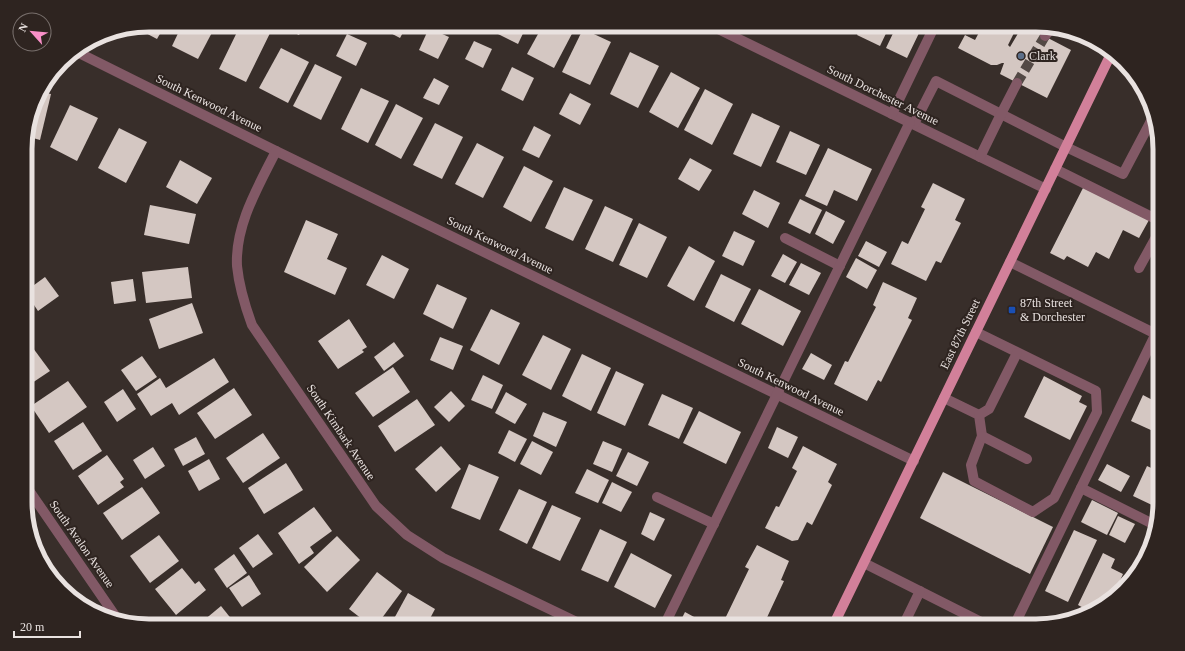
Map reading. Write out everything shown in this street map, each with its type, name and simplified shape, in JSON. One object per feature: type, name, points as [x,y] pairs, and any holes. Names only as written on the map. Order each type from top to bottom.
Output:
[{"type":"main road","name":"East 87th Street","points":[[836,619],[1109,58]]},
{"type":"street","name":"South Dorchester Avenue","points":[[724,32],[1046,189]]},
{"type":"street","points":[[892,114],[932,32]]},
{"type":"street","name":"South Kenwood Avenue","points":[[81,54],[276,151],[914,461]]},
{"type":"street","points":[[667,619],[840,266],[912,123],[936,80],[1066,147],[1123,174],[1150,123]]},
{"type":"street","points":[[980,157],[1017,83]]},
{"type":"street","name":"South Kimbark Avenue","points":[[276,151],[247,211],[239,237],[237,265],[242,295],[252,325],[376,506],[407,535],[443,558],[570,619]]},
{"type":"street","points":[[1055,169],[1153,218]]},
{"type":"street","points":[[785,238],[840,266]]},
{"type":"street","points":[[1139,268],[1153,243]]},
{"type":"street","points":[[1010,262],[1153,330]]},
{"type":"street","points":[[976,332],[1096,391],[1097,412],[1054,498],[1033,512],[974,481],[971,465],[982,436],[979,415]]},
{"type":"street","points":[[1017,619],[1153,342]]},
{"type":"street","points":[[979,415],[989,409],[1018,353]]},
{"type":"street","points":[[944,398],[979,415]]},
{"type":"street","points":[[982,436],[1027,459]]},
{"type":"street","points":[[1081,488],[1151,523]]},
{"type":"street","name":"South Avalon Avenue","points":[[32,495],[114,613]]},
{"type":"street","points":[[657,497],[714,524]]},
{"type":"street","points":[[864,563],[975,619]]},
{"type":"street","points":[[906,619],[920,591]]},
{"type":"building","points":[[144,32],[161,32],[157,39]]},
{"type":"building","points":[[179,32],[212,32],[198,59],[172,46]]},
{"type":"building","points":[[237,32],[271,32],[246,82],[219,69]]},
{"type":"building","points":[[292,32],[300,32],[299,35]]},
{"type":"building","points":[[389,32],[403,32],[400,38]]},
{"type":"building","points":[[427,32],[438,32],[449,37],[438,59],[419,50]]},
{"type":"building","points":[[494,32],[524,32],[518,44]]},
{"type":"building","points":[[539,32],[573,32],[554,68],[527,54]]},
{"type":"building","points":[[582,32],[589,32],[611,42],[590,85],[562,72]]},
{"type":"building","points":[[858,32],[887,32],[880,46],[857,35]]},
{"type":"building","points":[[894,32],[920,32],[907,58],[886,48]]},
{"type":"building","name":"Clark","points":[[979,32],[1014,32],[1008,45],[1010,47],[1019,32],[1037,32],[1071,50],[1047,98],[1000,74],[1004,63],[991,65],[958,48],[965,35],[975,40]]},
{"type":"building","points":[[347,34],[367,43],[356,66],[336,56]]},
{"type":"building","points":[[474,41],[492,49],[483,68],[465,59]]},
{"type":"building","points":[[281,48],[309,62],[288,103],[259,88]]},
{"type":"building","points":[[630,52],[659,66],[638,108],[610,94]]},
{"type":"building","points":[[315,64],[342,77],[321,120],[293,106]]},
{"type":"building","points":[[512,67],[534,78],[523,101],[501,90]]},
{"type":"building","points":[[671,72],[700,88],[678,128],[649,112]]},
{"type":"building","points":[[434,78],[449,86],[439,105],[423,98]]},
{"type":"building","points":[[361,88],[389,101],[368,143],[341,129]]},
{"type":"building","points":[[705,89],[733,104],[712,145],[684,130]]},
{"type":"building","points":[[47,93],[51,94],[40,140],[33,138],[34,126],[41,104]]},
{"type":"building","points":[[570,93],[591,104],[580,125],[559,114]]},
{"type":"building","points":[[396,104],[423,118],[401,159],[375,145]]},
{"type":"building","points":[[70,105],[98,118],[77,161],[50,147]]},
{"type":"building","points":[[752,113],[780,126],[761,167],[733,154]]},
{"type":"building","points":[[435,123],[463,137],[442,179],[413,165]]},
{"type":"building","points":[[534,126],[551,135],[539,158],[522,150]]},
{"type":"building","points":[[119,128],[147,142],[126,183],[98,168]]},
{"type":"building","points":[[790,131],[820,145],[806,175],[776,162]]},
{"type":"building","points":[[477,143],[504,157],[483,198],[455,184]]},
{"type":"building","points":[[828,148],[872,169],[857,201],[834,190],[827,206],[805,196]]},
{"type":"building","points":[[690,158],[712,170],[699,191],[678,179]]},
{"type":"building","points":[[180,160],[212,178],[197,204],[166,187]]},
{"type":"building","points":[[524,166],[553,181],[531,222],[503,207]]},
{"type":"building","points":[[933,183],[965,199],[955,220],[961,223],[941,263],[936,261],[926,281],[891,264],[902,241],[908,244],[925,209],[921,207]]},
{"type":"building","points":[[1084,186],[1149,220],[1139,238],[1123,230],[1109,259],[1096,252],[1088,267],[1067,256],[1064,260],[1050,253]]},
{"type":"building","points":[[564,187],[593,200],[573,241],[545,228]]},
{"type":"building","points":[[754,190],[780,203],[768,228],[742,214]]},
{"type":"building","points":[[800,199],[822,210],[810,234],[788,223]]},
{"type":"building","points":[[150,205],[196,214],[189,244],[144,235]]},
{"type":"building","points":[[605,206],[633,219],[613,262],[585,249]]},
{"type":"building","points":[[826,211],[845,221],[833,244],[815,234]]},
{"type":"building","points":[[306,220],[338,234],[327,259],[347,268],[335,295],[284,272]]},
{"type":"building","points":[[639,223],[667,237],[647,278],[619,265]]},
{"type":"building","points":[[734,231],[755,241],[743,266],[722,256]]},
{"type":"building","points":[[866,241],[887,252],[879,267],[858,256]]},
{"type":"building","points":[[689,246],[715,261],[694,301],[667,286]]},
{"type":"building","points":[[783,254],[797,262],[785,283],[771,276]]},
{"type":"building","points":[[382,255],[409,269],[394,299],[366,285]]},
{"type":"building","points":[[856,258],[877,270],[867,289],[846,277]]},
{"type":"building","points":[[801,263],[821,273],[809,295],[789,285]]},
{"type":"building","points":[[188,267],[192,298],[146,303],[142,272]]},
{"type":"building","points":[[721,274],[751,289],[734,322],[705,307]]},
{"type":"building","points":[[45,277],[59,296],[38,311],[32,302],[32,287]]},
{"type":"building","points":[[133,279],[136,301],[114,304],[111,282]]},
{"type":"building","points":[[883,282],[917,298],[908,318],[912,320],[881,382],[878,380],[867,401],[834,384],[845,361],[848,362],[876,307],[873,305]]},
{"type":"building","points":[[437,284],[467,298],[453,329],[423,314]]},
{"type":"building","points":[[759,289],[801,311],[783,346],[741,324]]},
{"type":"building","points":[[192,303],[203,333],[159,349],[149,319]]},
{"type":"building","points":[[491,309],[520,323],[499,365],[470,350]]},
{"type":"building","points":[[349,319],[367,347],[362,350],[364,352],[338,369],[318,341]]},
{"type":"building","points":[[543,335],[571,349],[551,390],[522,375]]},
{"type":"building","points":[[440,337],[463,346],[453,370],[430,360]]},
{"type":"building","points":[[394,342],[404,356],[384,371],[374,357]]},
{"type":"building","points":[[32,347],[50,371],[32,383]]},
{"type":"building","points":[[811,353],[832,365],[824,380],[802,369]]},
{"type":"building","points":[[582,354],[611,368],[591,411],[562,396]]},
{"type":"building","points":[[142,356],[157,377],[136,391],[121,370]]},
{"type":"building","points":[[214,358],[229,382],[179,415],[172,403],[151,416],[137,394],[160,378],[166,388]]},
{"type":"building","points":[[393,367],[410,392],[373,417],[355,393]]},
{"type":"building","points":[[616,371],[644,384],[625,426],[597,413]]},
{"type":"building","points":[[483,375],[503,385],[492,409],[471,400]]},
{"type":"building","points":[[1044,376],[1082,396],[1079,402],[1087,406],[1070,440],[1024,417]]},
{"type":"building","points":[[68,381],[87,407],[49,433],[32,405]]},
{"type":"building","points":[[234,388],[252,415],[215,439],[197,413]]},
{"type":"building","points":[[123,389],[136,409],[117,422],[104,402]]},
{"type":"building","points":[[451,391],[465,406],[449,422],[434,407]]},
{"type":"building","points":[[506,392],[527,404],[515,424],[495,413]]},
{"type":"building","points":[[662,394],[693,408],[679,439],[648,425]]},
{"type":"building","points":[[1143,395],[1153,400],[1153,431],[1131,421]]},
{"type":"building","points":[[417,399],[435,425],[395,452],[378,426]]},
{"type":"building","points":[[699,411],[741,432],[726,464],[683,443]]},
{"type":"building","points":[[543,412],[567,422],[556,447],[533,436]]},
{"type":"building","points":[[83,422],[102,451],[73,470],[54,441]]},
{"type":"building","points":[[777,427],[798,437],[788,458],[768,448]]},
{"type":"building","points":[[509,430],[527,439],[515,462],[498,453]]},
{"type":"building","points":[[263,433],[280,458],[243,483],[226,458]]},
{"type":"building","points":[[196,437],[205,454],[183,466],[174,449]]},
{"type":"building","points":[[532,441],[553,452],[541,475],[520,464]]},
{"type":"building","points":[[603,441],[622,449],[612,472],[593,464]]},
{"type":"building","points":[[441,446],[461,469],[436,492],[415,469]]},
{"type":"building","points":[[803,446],[837,464],[828,482],[832,485],[812,525],[807,522],[798,540],[792,541],[765,528],[776,506],[779,507],[797,471],[792,468]]},
{"type":"building","points":[[153,447],[165,466],[145,479],[133,460]]},
{"type":"building","points":[[628,452],[649,462],[637,486],[616,476]]},
{"type":"building","points":[[107,455],[124,479],[120,482],[124,487],[98,505],[78,476]]},
{"type":"building","points":[[209,459],[220,479],[199,491],[188,471]]},
{"type":"building","points":[[286,463],[303,490],[264,514],[248,488]]},
{"type":"building","points":[[469,464],[499,477],[480,520],[451,508]]},
{"type":"building","points":[[1107,464],[1130,476],[1121,492],[1098,480]]},
{"type":"building","points":[[1147,466],[1153,469],[1153,505],[1133,496]]},
{"type":"building","points":[[587,469],[609,480],[598,503],[575,493]]},
{"type":"building","points":[[943,472],[1053,527],[1030,574],[920,518]]},
{"type":"building","points":[[612,482],[632,492],[621,512],[602,503]]},
{"type":"building","points":[[142,487],[160,513],[122,540],[103,513]]},
{"type":"building","points":[[519,489],[547,502],[527,544],[499,530]]},
{"type":"building","points":[[1092,500],[1118,513],[1107,535],[1081,522]]},
{"type":"building","points":[[552,505],[581,518],[560,561],[532,548]]},
{"type":"building","points":[[314,507],[332,531],[310,547],[314,553],[299,564],[278,533]]},
{"type":"building","points":[[650,512],[665,519],[654,541],[641,534]]},
{"type":"building","points":[[1118,516],[1135,524],[1125,543],[1109,535]]},
{"type":"building","points":[[600,529],[627,542],[608,582],[581,570]]},
{"type":"building","points":[[1074,530],[1097,540],[1068,602],[1045,591]]},
{"type":"building","points":[[258,534],[273,554],[253,568],[239,548]]},
{"type":"building","points":[[1148,534],[1143,550],[1141,549]]},
{"type":"building","points":[[159,535],[179,561],[150,583],[130,556]]},
{"type":"building","points":[[337,536],[360,560],[327,592],[304,567]]},
{"type":"building","points":[[757,545],[789,561],[781,580],[784,581],[766,619],[725,619],[749,569],[745,567]]},
{"type":"building","points":[[631,553],[672,575],[655,608],[614,587]]},
{"type":"building","points":[[1103,553],[1115,559],[1111,568],[1123,574],[1118,585],[1101,599],[1088,607],[1084,608],[1078,605]]},
{"type":"building","points":[[234,554],[247,573],[227,588],[214,569]]},
{"type":"building","points":[[182,568],[195,584],[199,581],[206,590],[176,615],[155,589]]},
{"type":"building","points":[[377,572],[402,591],[381,619],[362,619],[349,609]]},
{"type":"building","points":[[249,575],[261,594],[242,607],[229,588]]},
{"type":"building","points":[[408,593],[435,609],[430,619],[394,619]]},
{"type":"building","points":[[221,606],[231,619],[205,619]]},
{"type":"building","points":[[685,612],[698,619],[682,619]]},
{"type":"tunnel","points":[[1017,83],[1045,36]]},
{"type":"place","name":"Clark","points":[[1021,56]]},
{"type":"place","name":"87th Street & Dorchester","points":[[1012,310]]}]
